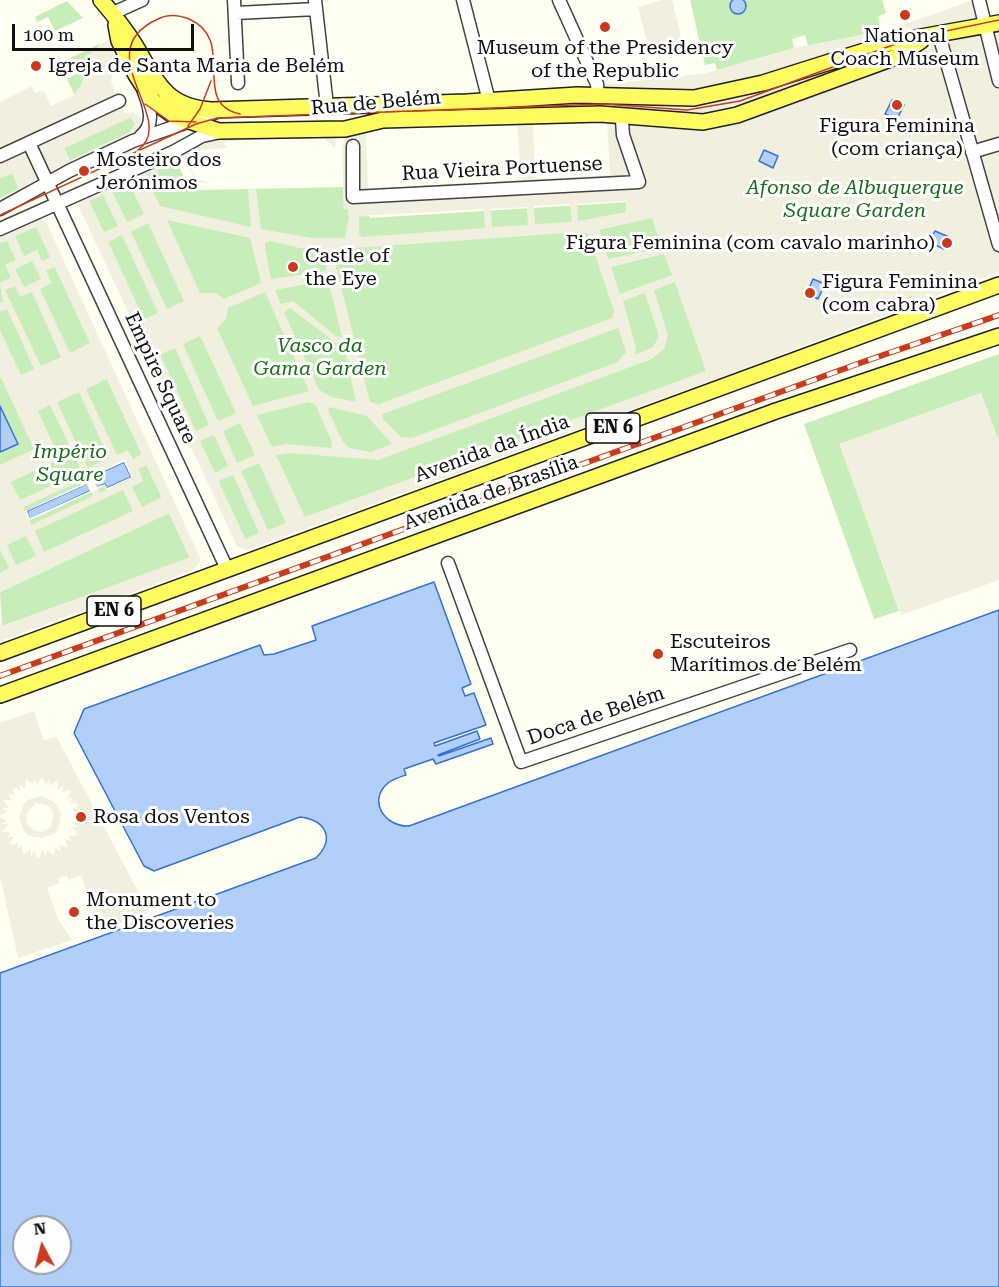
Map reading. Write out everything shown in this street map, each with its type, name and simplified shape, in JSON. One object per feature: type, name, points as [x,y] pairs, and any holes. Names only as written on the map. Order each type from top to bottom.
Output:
[{"type":"main road","points":[[101,0],[113,13],[155,80],[175,100]]},
{"type":"main road","name":"Rua de Belém","points":[[113,13],[119,41],[144,90],[160,108],[213,130],[238,132],[345,129],[383,120],[600,114],[624,118],[691,122],[726,118],[896,57],[933,36]]},
{"type":"main road","points":[[933,36],[991,25]]},
{"type":"main road","name":"Rua de Belém","points":[[175,100],[200,109],[224,110],[598,96],[694,98],[719,94],[894,42],[933,36]]},
{"type":"main road","name":"Avenida da Índia","points":[[0,652],[999,285]]},
{"type":"main road","name":"Avenida de Brasília","points":[[0,695],[776,411],[999,336]]},
{"type":"street","points":[[113,13],[142,0]]},
{"type":"street","points":[[463,0],[489,101]]},
{"type":"street","points":[[559,0],[597,84],[598,96]]},
{"type":"street","points":[[979,0],[991,25],[999,81]]},
{"type":"street","points":[[238,83],[235,6],[256,12],[316,5],[327,106]]},
{"type":"street","points":[[933,36],[972,152],[999,245]]},
{"type":"street","points":[[0,229],[143,135],[150,125],[144,90]]},
{"type":"street","points":[[175,100],[185,109],[190,122],[190,134],[182,147]]},
{"type":"street","points":[[0,156],[119,101]]},
{"type":"street","points":[[133,141],[224,110]]},
{"type":"street","name":"Rua Vieira Portuense","points":[[353,146],[353,197],[639,182],[623,135],[624,118]]},
{"type":"street","points":[[0,209],[53,193],[182,147],[202,136],[238,132]]},
{"type":"street","name":"Empire Square","points":[[28,143],[227,569]]},
{"type":"street","points":[[972,152],[999,144]]},
{"type":"street","name":"Doca de Belém","points":[[448,563],[521,762],[850,650]]},
{"type":"green space","points":[[690,0],[882,0],[886,13],[878,16],[881,31],[808,46],[805,35],[792,39],[794,48],[717,70],[715,63],[705,65]]},
{"type":"green space","points":[[67,1],[83,18],[55,31],[48,17],[37,22],[35,17]]},
{"type":"green space","points":[[101,43],[90,60],[79,91],[74,94],[67,79],[76,74],[68,59]]},
{"type":"green space","points":[[131,117],[135,124],[130,132],[70,161],[64,148]]},
{"type":"green space","name":"Vasco da Gama Garden","points":[[177,161],[185,181],[200,190],[343,187],[344,209],[348,209],[349,217],[369,216],[370,218],[646,201],[707,371],[245,539],[89,201]]},
{"type":"green space","points":[[12,173],[19,189],[0,198],[0,178]]},
{"type":"green space","name":"Império Square","points":[[36,226],[162,498],[0,573],[0,243]]},
{"type":"green space","points":[[999,354],[999,442],[981,393],[840,444],[899,611],[874,619],[804,424]]},
{"type":"green space","points":[[169,513],[190,558],[2,626],[0,592]]},
{"type":"shaded area","points":[[663,0],[672,0],[683,45],[649,50],[638,7]]},
{"type":"shaded area","points":[[970,1],[994,37],[999,30],[999,272],[724,376],[247,550],[237,546],[80,209],[80,201],[204,138],[336,136],[335,148],[323,137],[227,141],[224,144],[227,148],[201,150],[191,161],[192,172],[199,180],[212,184],[196,182],[184,158],[146,176],[160,206],[251,227],[248,190],[256,189],[261,229],[312,238],[345,238],[349,216],[348,209],[344,209],[342,145],[347,135],[366,128],[368,189],[465,183],[465,185],[495,184],[495,181],[521,180],[517,123],[533,123],[535,179],[610,175],[607,122],[621,119],[602,83],[707,73],[794,48],[892,29]],"holes":[[[129,183],[144,214],[127,222],[112,191]],[[103,195],[118,226],[104,232],[89,201]],[[626,201],[626,212],[578,221],[577,204]],[[570,204],[572,222],[535,224],[534,206]],[[527,207],[528,225],[492,227],[491,209]],[[484,209],[485,228],[362,237],[359,234],[359,216]],[[652,218],[662,248],[608,259],[599,230]],[[167,220],[250,238],[261,283],[224,299],[216,293],[200,293]],[[148,223],[184,301],[167,309],[131,232]],[[581,232],[588,234],[614,311],[612,318],[379,404],[370,402],[336,267],[337,260],[343,251],[356,248]],[[122,235],[158,313],[144,319],[108,242]],[[270,241],[300,248],[327,250],[326,271],[271,279],[265,243]],[[664,254],[672,275],[620,294],[611,267]],[[328,280],[342,337],[337,337],[293,301],[281,304],[275,290]],[[675,282],[706,371],[305,517],[276,455],[290,453],[378,460],[652,359],[664,349],[668,335],[654,290]],[[265,292],[309,391],[253,406],[217,328],[226,319],[228,308]],[[645,293],[659,336],[653,347],[635,355],[636,347],[623,301]],[[290,308],[339,345],[344,344],[356,402],[332,397],[319,390],[284,312]],[[618,328],[626,352],[618,362],[412,438],[401,437],[382,418],[383,414]],[[200,336],[236,413],[218,421],[183,344]],[[175,348],[209,425],[196,431],[160,355]],[[309,402],[315,404],[332,442],[331,448],[286,444],[272,447],[257,415]],[[330,407],[367,416],[392,444],[371,452],[349,448],[343,442],[328,410]],[[240,423],[255,455],[237,463],[223,431]],[[214,435],[228,466],[215,473],[200,441]],[[259,463],[286,523],[268,530],[241,471]],[[233,475],[259,533],[245,539],[218,481]]]},
{"type":"shaded area","points":[[109,39],[115,60],[111,82],[125,113],[133,112],[140,117],[142,123],[138,131],[64,169],[60,166],[28,184],[27,190],[0,205],[0,198],[19,189],[12,173],[0,178],[0,102],[32,86],[35,93],[43,90],[51,106],[74,95],[85,79],[80,69],[92,51]],"holes":[[[131,117],[135,124],[130,132],[69,161],[65,148]]]},
{"type":"shaded area","points":[[134,145],[140,145],[126,154],[68,179],[68,177]]},
{"type":"shaded area","points":[[39,217],[47,224],[201,560],[193,570],[0,641],[0,620],[3,626],[190,557],[169,513],[0,592],[0,573],[9,568],[0,550],[0,465],[34,449],[0,376],[0,330],[21,375],[34,369],[7,309],[0,312],[0,303],[3,302],[0,283],[11,277],[5,265],[16,260],[7,241],[0,243],[0,233]],"holes":[[[36,227],[50,257],[42,261],[37,250],[24,256],[15,236]],[[32,261],[41,279],[24,287],[15,269]],[[55,267],[90,343],[70,353],[40,289],[52,283],[46,271]],[[15,286],[20,297],[32,292],[61,357],[41,366],[5,290]],[[107,379],[142,454],[133,459],[128,450],[117,455],[86,389]],[[79,392],[109,458],[88,468],[57,402]],[[50,405],[82,472],[20,500],[11,482],[60,459],[38,411]],[[125,460],[133,477],[100,493],[92,475]],[[147,465],[162,497],[142,507],[132,487],[143,481],[138,469]],[[85,479],[93,496],[31,525],[23,507]],[[123,490],[133,511],[44,552],[35,531]],[[26,536],[36,556],[16,565],[7,545]]]},
{"type":"shaded area","points":[[981,393],[999,442],[999,580],[901,615],[839,444]]},
{"type":"shaded area","points":[[34,711],[44,741],[56,736],[149,912],[95,933],[92,906],[81,875],[68,880],[67,876],[62,877],[58,879],[60,883],[47,888],[58,919],[72,940],[18,958],[0,876],[0,817],[7,821],[1,824],[8,824],[2,832],[11,833],[7,838],[13,836],[10,845],[19,843],[17,849],[22,845],[23,855],[31,849],[31,856],[34,850],[38,859],[43,850],[46,857],[47,850],[54,856],[55,847],[61,852],[59,845],[68,848],[65,839],[72,841],[68,836],[78,835],[72,827],[79,827],[73,824],[81,819],[73,815],[80,812],[72,811],[79,804],[69,802],[74,797],[67,799],[71,790],[61,792],[64,785],[58,790],[57,780],[50,786],[49,779],[46,785],[42,777],[37,785],[34,779],[33,785],[26,779],[25,789],[19,784],[21,791],[12,787],[15,796],[8,794],[12,800],[3,800],[9,808],[2,808],[8,812],[0,815],[0,723]]},
{"type":"shaded area","name":"Rosa dos Ventos","points":[[41,796],[54,802],[61,813],[59,827],[55,833],[43,838],[29,836],[24,831],[19,818],[23,805],[28,800]],"holes":[[[36,803],[49,806],[54,814],[51,827],[42,832],[33,830],[27,823],[26,814]]]},
{"type":"water","points":[[738,-2],[746,6],[738,14],[730,6]]},
{"type":"water","points":[[892,100],[904,105],[897,119],[885,114]]},
{"type":"water","points":[[764,150],[778,156],[773,168],[759,161]]},
{"type":"water","points":[[935,231],[949,237],[944,249],[929,242]]},
{"type":"water","points":[[813,279],[825,284],[818,299],[807,293]]},
{"type":"water","points":[[0,406],[18,444],[0,452]]},
{"type":"water","points":[[124,462],[131,477],[107,488],[105,484],[30,519],[27,511],[101,477],[100,473]]},
{"type":"water","points":[[434,582],[471,684],[462,688],[465,696],[474,693],[486,725],[434,743],[435,746],[477,731],[480,739],[438,755],[491,738],[493,744],[436,764],[433,759],[404,769],[406,775],[388,783],[379,797],[382,812],[393,822],[409,826],[999,610],[999,1287],[0,1287],[0,973],[316,858],[325,844],[325,831],[321,826],[300,817],[154,871],[144,866],[74,733],[84,709],[260,645],[264,655],[274,654],[316,640],[312,626]]},
{"type":"pier","points":[[125,459],[133,477],[107,490],[104,486],[29,521],[25,511],[99,476],[98,472]],"holes":[[[124,462],[131,477],[107,488],[105,484],[97,487],[94,481],[102,477],[100,473]],[[87,484],[90,491],[30,518],[27,511]]]},
{"type":"tram line","points":[[138,150],[148,137],[149,122],[131,67],[130,49],[138,33],[162,17],[174,16],[189,19],[203,29],[210,41],[213,55],[214,85],[217,97],[225,108],[240,114]]},
{"type":"tram line","points":[[0,215],[196,124],[217,118],[603,104],[687,110],[740,101],[912,38],[999,20]]},
{"type":"tram line","points":[[188,126],[200,109],[211,81]]},
{"type":"tram line","points":[[145,104],[169,121],[196,122]]},
{"type":"railway","points":[[0,676],[860,363],[999,315]]},
{"type":"place","name":"National Coach Museum","points":[[905,15]]},
{"type":"place","name":"Museum of the Presidency of the Republic","points":[[605,27]]},
{"type":"place","name":"Igreja de Santa Maria de Belém","points":[[36,66]]},
{"type":"place","name":"Figura Feminina (com criança)","points":[[897,105]]},
{"type":"place","name":"Mosteiro dos Jerónimos","points":[[84,171]]},
{"type":"place","name":"Figura Feminina (com cavalo marinho)","points":[[947,243]]},
{"type":"place","name":"Castle of the Eye","points":[[293,267]]},
{"type":"place","name":"Figura Feminina (com cabra)","points":[[810,293]]},
{"type":"place","name":"Escuteiros Marítimos de Belém","points":[[658,654]]},
{"type":"place","name":"Rosa dos Ventos","points":[[81,817]]},
{"type":"place","name":"Monument to the Discoveries","points":[[74,912]]},
{"type":"park label","name":"Afonso de Albuquerque Square Garden","points":[[855,200]]}]
